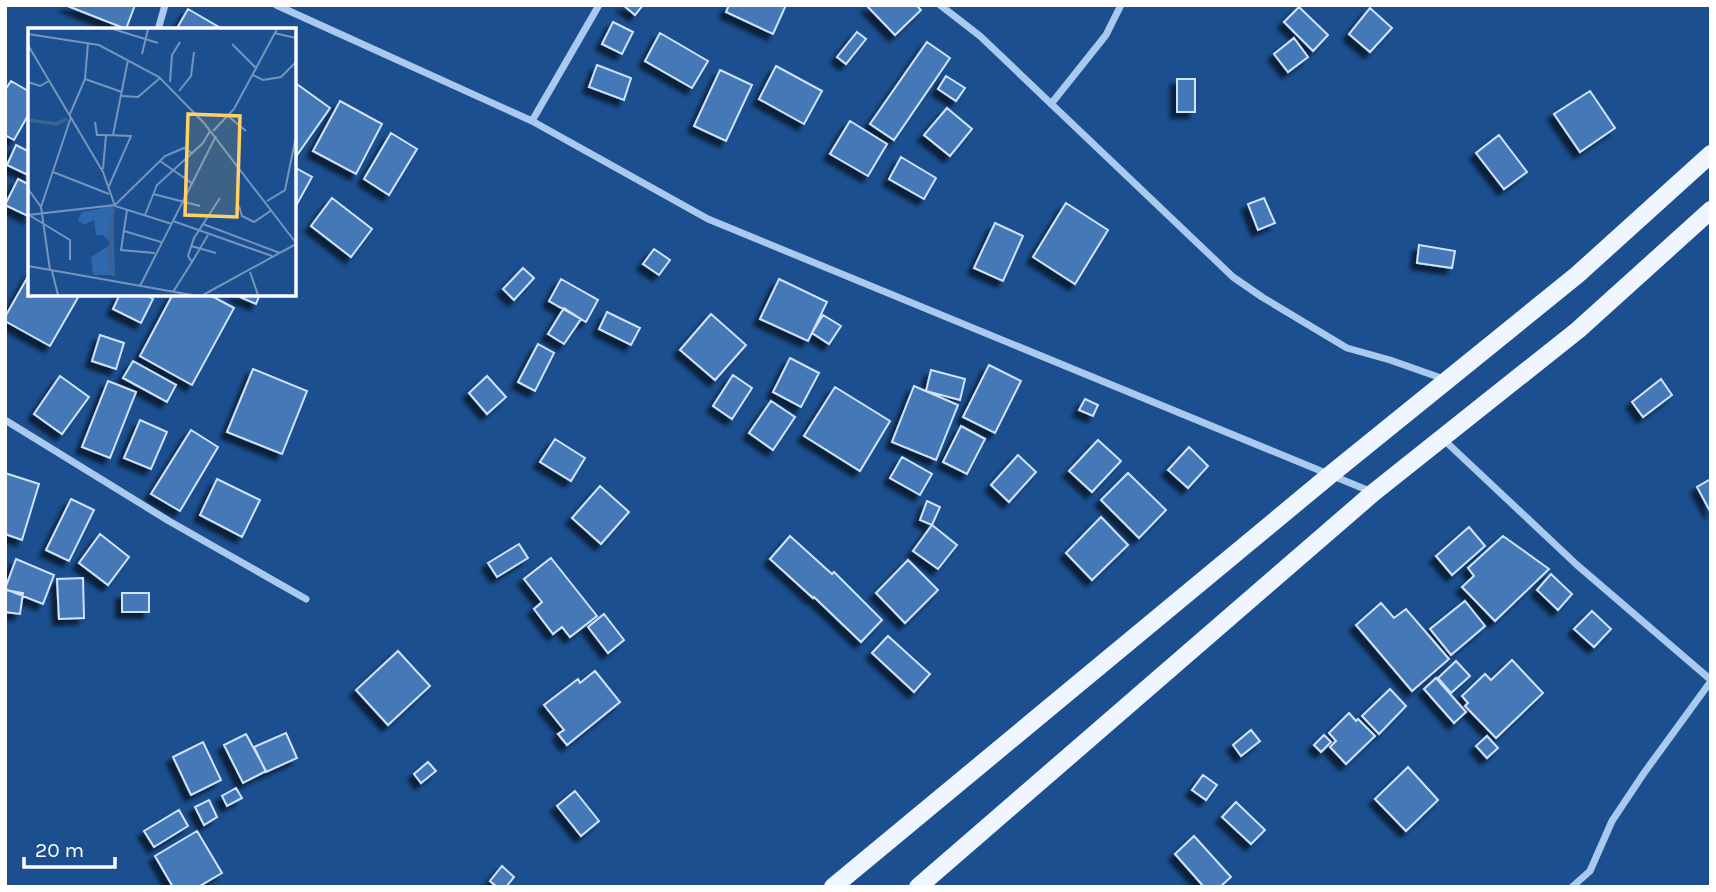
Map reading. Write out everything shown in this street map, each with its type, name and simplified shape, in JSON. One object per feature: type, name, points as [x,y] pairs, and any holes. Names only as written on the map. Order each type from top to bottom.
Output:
[{"type":"main road","points":[[833,887],[1330,475],[1577,275],[1711,154]]},
{"type":"main road","points":[[918,887],[1373,493],[1578,330],[1711,210]]},
{"type":"street","points":[[159,28],[165,5]]},
{"type":"street","points":[[276,5],[532,121],[708,219],[1373,493]]},
{"type":"street","points":[[532,121],[599,5]]},
{"type":"street","points":[[940,5],[980,36],[1233,277],[1348,348],[1447,380]]},
{"type":"street","points":[[1051,104],[1106,35],[1122,5]]},
{"type":"street","points":[[5,419],[169,521],[306,599]]},
{"type":"street","points":[[1442,438],[1577,565],[1711,681],[1612,821],[1590,871],[1572,887]]},
{"type":"building","points":[[65,5],[135,5],[126,28]]},
{"type":"building","points":[[623,5],[643,5],[635,15]]},
{"type":"building","points":[[729,5],[786,5],[773,34],[726,12]]},
{"type":"building","points":[[916,5],[921,10],[895,35],[867,6]]},
{"type":"building","points":[[1299,7],[1328,35],[1313,51],[1284,22]]},
{"type":"building","points":[[1370,8],[1392,28],[1370,52],[1349,34]]},
{"type":"building","points":[[188,9],[221,28],[177,28]]},
{"type":"building","points":[[613,22],[633,32],[622,54],[602,44]]},
{"type":"building","points":[[857,32],[866,39],[846,64],[837,57]]},
{"type":"building","points":[[660,33],[708,61],[692,88],[645,61]]},
{"type":"building","points":[[1294,38],[1308,57],[1288,72],[1274,54]]},
{"type":"building","points":[[927,42],[950,58],[894,140],[870,124]]},
{"type":"building","points":[[597,65],[631,78],[624,100],[589,87]]},
{"type":"building","points":[[776,66],[822,91],[804,124],[759,99]]},
{"type":"building","points":[[720,70],[752,85],[726,141],[694,126]]},
{"type":"building","points":[[946,76],[965,88],[956,101],[938,89]]},
{"type":"building","points":[[1177,79],[1195,79],[1195,112],[1177,112]]},
{"type":"building","points":[[11,81],[28,91],[28,116],[14,140],[5,135],[5,90]]},
{"type":"building","points":[[296,83],[330,108],[296,157]]},
{"type":"building","points":[[1590,91],[1615,128],[1580,152],[1554,114]]},
{"type":"building","points":[[340,101],[382,124],[356,174],[313,151]]},
{"type":"building","points":[[947,108],[972,129],[950,156],[924,135]]},
{"type":"building","points":[[850,121],[887,144],[868,176],[830,154]]},
{"type":"building","points":[[391,133],[417,149],[389,195],[364,179]]},
{"type":"building","points":[[1499,135],[1527,172],[1504,189],[1476,153]]},
{"type":"building","points":[[16,145],[28,151],[28,175],[7,165]]},
{"type":"building","points":[[901,157],[936,178],[924,199],[889,179]]},
{"type":"building","points":[[296,168],[312,177],[296,204]]},
{"type":"building","points":[[18,179],[28,184],[28,216],[5,205]]},
{"type":"building","points":[[332,198],[372,229],[351,257],[311,226]]},
{"type":"building","points":[[1264,198],[1275,223],[1258,230],[1248,204]]},
{"type":"building","points":[[1066,203],[1108,230],[1075,284],[1033,257]]},
{"type":"building","points":[[995,223],[1023,236],[1003,281],[974,268]]},
{"type":"building","points":[[1419,245],[1455,251],[1452,268],[1417,263]]},
{"type":"building","points":[[654,249],[670,260],[659,275],[643,264]]},
{"type":"building","points":[[523,268],[534,278],[514,300],[503,289]]},
{"type":"building","points":[[28,277],[28,296],[79,296],[50,346],[5,321]]},
{"type":"building","points":[[561,279],[598,300],[586,322],[549,301]]},
{"type":"building","points":[[779,279],[827,302],[808,341],[760,319]]},
{"type":"building","points":[[119,296],[148,296],[153,299],[141,323],[113,309]]},
{"type":"building","points":[[172,296],[212,296],[234,308],[192,385],[140,356]]},
{"type":"building","points":[[238,296],[259,296],[256,304]]},
{"type":"building","points":[[564,308],[581,319],[564,344],[548,334]]},
{"type":"building","points":[[607,312],[640,328],[631,345],[599,329]]},
{"type":"building","points":[[711,314],[746,345],[715,380],[680,350]]},
{"type":"building","points":[[823,315],[841,326],[829,344],[812,333]]},
{"type":"building","points":[[100,335],[124,343],[116,369],[92,361]]},
{"type":"building","points":[[538,344],[554,353],[535,391],[518,382]]},
{"type":"building","points":[[790,358],[819,373],[801,407],[773,392]]},
{"type":"building","points":[[133,361],[176,385],[167,402],[123,378]]},
{"type":"building","points":[[989,365],[1021,381],[995,433],[963,417]]},
{"type":"building","points":[[253,369],[307,391],[282,454],[227,432]]},
{"type":"building","points":[[931,370],[965,379],[960,400],[926,391]]},
{"type":"building","points":[[733,375],[752,388],[732,419],[713,406]]},
{"type":"building","points":[[60,376],[89,397],[62,434],[34,414]]},
{"type":"building","points":[[487,376],[506,397],[487,414],[469,393]]},
{"type":"building","points":[[1661,379],[1672,395],[1643,417],[1632,402]]},
{"type":"building","points":[[108,381],[136,392],[110,458],[82,447]]},
{"type":"building","points":[[914,386],[958,405],[936,460],[892,442]]},
{"type":"building","points":[[835,387],[890,421],[860,471],[804,436]]},
{"type":"building","points":[[1085,399],[1098,405],[1093,416],[1079,410]]},
{"type":"building","points":[[771,401],[795,417],[773,450],[749,433]]},
{"type":"building","points":[[140,420],[167,432],[151,469],[124,458]]},
{"type":"building","points":[[961,426],[985,439],[967,474],[943,462]]},
{"type":"building","points":[[191,430],[218,447],[180,511],[151,494]]},
{"type":"building","points":[[555,439],[585,458],[571,481],[540,462]]},
{"type":"building","points":[[1098,440],[1121,461],[1092,492],[1069,471]]},
{"type":"building","points":[[1189,447],[1208,466],[1188,488],[1168,470]]},
{"type":"building","points":[[1018,455],[1036,472],[1009,502],[991,485]]},
{"type":"building","points":[[902,457],[932,474],[920,495],[890,478]]},
{"type":"building","points":[[5,473],[39,484],[22,540],[5,534]]},
{"type":"building","points":[[1128,473],[1166,510],[1139,538],[1101,500]]},
{"type":"building","points":[[217,479],[260,500],[242,537],[200,515]]},
{"type":"building","points":[[1711,479],[1711,513],[1697,487]]},
{"type":"building","points":[[600,486],[629,512],[601,544],[572,518]]},
{"type":"building","points":[[71,499],[94,510],[69,561],[46,550]]},
{"type":"building","points":[[927,501],[940,507],[932,525],[920,520]]},
{"type":"building","points":[[1101,517],[1128,545],[1092,580],[1066,553]]},
{"type":"building","points":[[932,525],[957,545],[938,569],[913,551]]},
{"type":"building","points":[[1469,527],[1485,546],[1452,575],[1436,556]]},
{"type":"building","points":[[100,534],[129,557],[108,585],[79,563]]},
{"type":"building","points":[[790,536],[832,574],[834,572],[882,620],[861,642],[770,559]]},
{"type":"building","points":[[1503,536],[1549,569],[1495,621],[1462,587],[1474,576],[1468,568]]},
{"type":"building","points":[[519,544],[528,558],[497,577],[488,563]]},
{"type":"building","points":[[551,558],[597,616],[570,637],[562,627],[553,634],[534,609],[542,602],[524,579]]},
{"type":"building","points":[[16,559],[54,575],[43,604],[5,589]]},
{"type":"building","points":[[908,560],[938,590],[905,623],[876,593]]},
{"type":"building","points":[[1551,574],[1572,594],[1558,610],[1537,590]]},
{"type":"building","points":[[83,578],[84,618],[59,619],[57,579]]},
{"type":"building","points":[[5,590],[23,593],[20,614],[5,612]]},
{"type":"building","points":[[122,593],[149,593],[149,612],[122,612]]},
{"type":"building","points":[[1465,601],[1485,626],[1451,655],[1430,629]]},
{"type":"building","points":[[1381,603],[1394,618],[1406,609],[1449,659],[1412,691],[1356,625]]},
{"type":"building","points":[[1592,611],[1611,629],[1594,647],[1574,629]]},
{"type":"building","points":[[604,614],[624,640],[608,653],[588,627]]},
{"type":"building","points":[[888,636],[930,674],[914,692],[872,653]]},
{"type":"building","points":[[398,651],[430,686],[388,725],[356,690]]},
{"type":"building","points":[[1512,660],[1543,693],[1496,738],[1465,706],[1468,703],[1462,696],[1485,674],[1491,680]]},
{"type":"building","points":[[1456,661],[1470,676],[1451,693],[1438,678]]},
{"type":"building","points":[[595,671],[620,702],[567,745],[558,734],[564,730],[544,705],[578,679],[580,683]]},
{"type":"building","points":[[1436,678],[1466,712],[1454,723],[1424,689]]},
{"type":"building","points":[[1390,689],[1406,706],[1379,734],[1362,716]]},
{"type":"building","points":[[1349,713],[1375,736],[1346,764],[1330,747],[1336,741],[1329,733]]},
{"type":"building","points":[[1251,730],[1260,741],[1241,756],[1233,745]]},
{"type":"building","points":[[286,733],[297,758],[266,772],[254,747]]},
{"type":"building","points":[[246,734],[266,771],[243,783],[224,745]]},
{"type":"building","points":[[1324,735],[1331,742],[1321,752],[1314,745]]},
{"type":"building","points":[[1487,736],[1498,748],[1487,758],[1476,746]]},
{"type":"building","points":[[203,742],[221,780],[191,795],[173,757]]},
{"type":"building","points":[[428,762],[436,771],[421,783],[414,774]]},
{"type":"building","points":[[1408,767],[1438,800],[1406,831],[1375,799]]},
{"type":"building","points":[[1203,775],[1217,785],[1206,800],[1192,790]]},
{"type":"building","points":[[236,788],[242,798],[227,806],[222,796]]},
{"type":"building","points":[[575,791],[599,821],[581,836],[557,806]]},
{"type":"building","points":[[209,800],[217,817],[204,825],[195,807]]},
{"type":"building","points":[[1236,802],[1265,830],[1251,844],[1222,817]]},
{"type":"building","points":[[179,810],[188,826],[154,847],[144,831]]},
{"type":"building","points":[[197,831],[222,873],[198,887],[173,887],[155,856]]},
{"type":"building","points":[[1194,836],[1231,877],[1220,887],[1204,887],[1175,854]]},
{"type":"building","points":[[502,866],[514,877],[506,887],[497,887],[490,881]]}]
